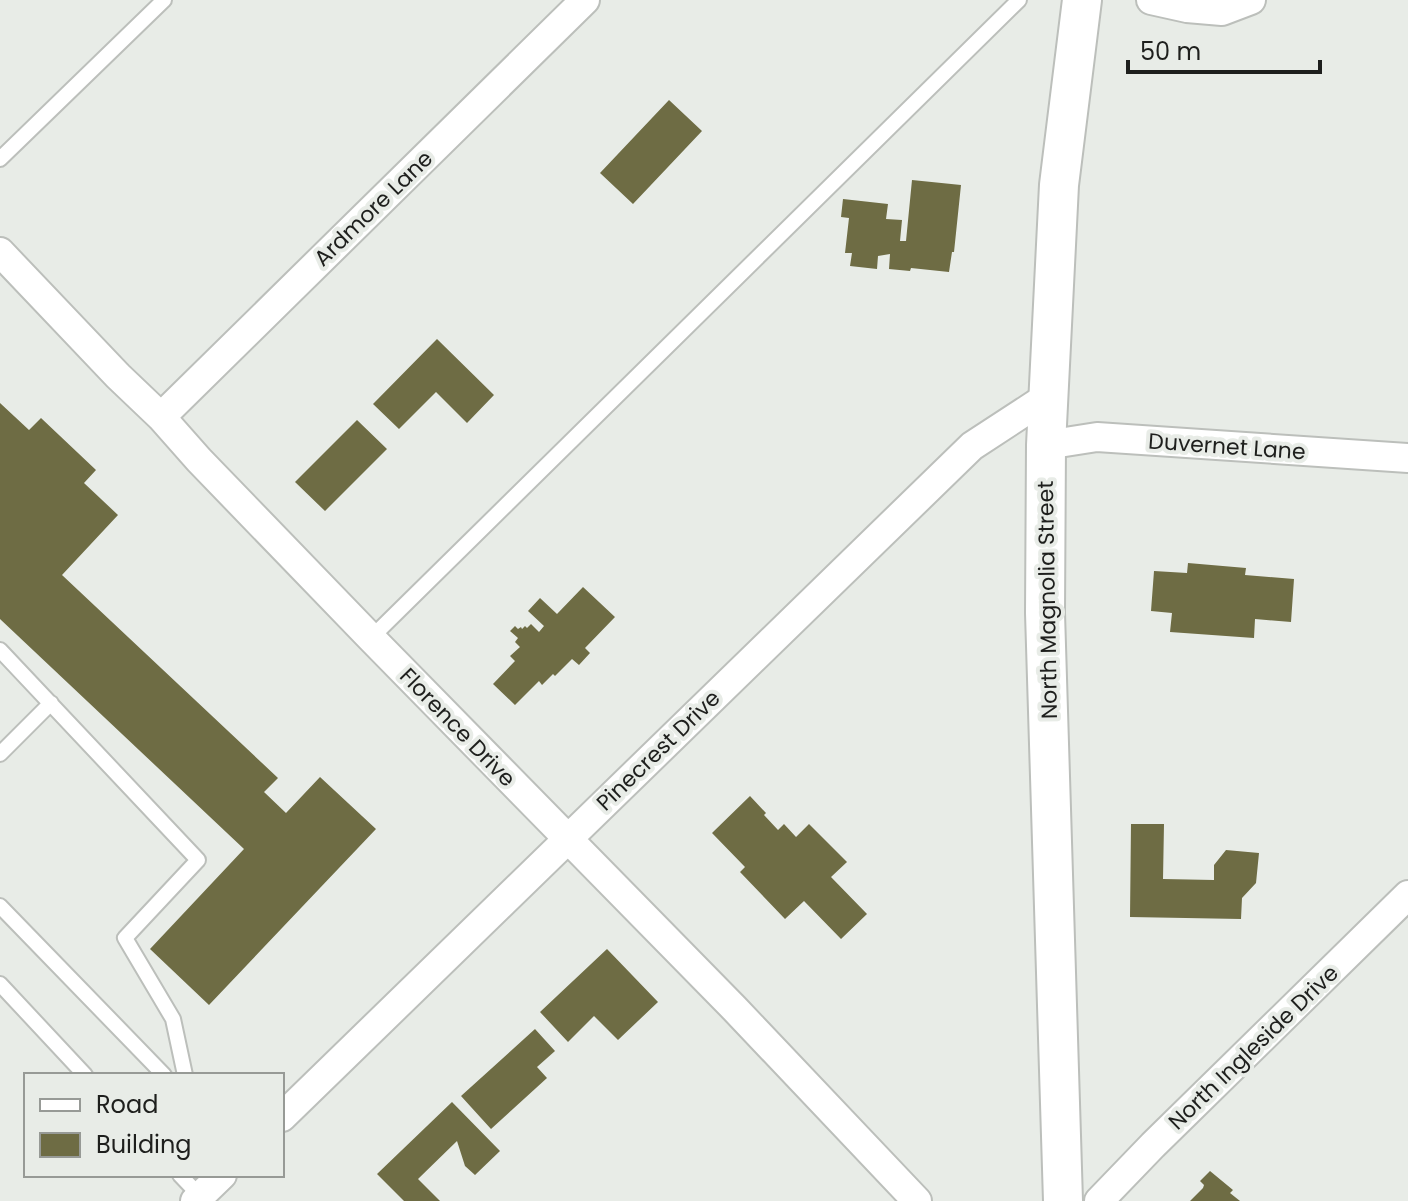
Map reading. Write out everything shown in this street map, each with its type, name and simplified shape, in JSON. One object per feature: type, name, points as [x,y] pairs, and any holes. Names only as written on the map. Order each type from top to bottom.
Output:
[{"type":"street","name":"Ardmore Lane","points":[[161,417],[585,0]]},
{"type":"street","name":"North Magnolia Street","points":[[1063,1201],[1045,613],[1046,445],[1059,185],[1082,0]]},
{"type":"street","points":[[1151,0],[1222,11],[1251,0]]},
{"type":"street","name":"Florence Drive","points":[[0,252],[917,1201]]},
{"type":"street","name":"Pinecrest Drive","points":[[284,1115],[972,446],[1047,397]]},
{"type":"street","name":"Duvernet Lane","points":[[1046,445],[1097,437],[1408,458]]},
{"type":"street","name":"North Ingleside Drive","points":[[1099,1201],[1408,895]]},
{"type":"street","points":[[198,1199],[220,1177]]},
{"type":"lane","points":[[0,159],[164,0]]},
{"type":"lane","points":[[371,638],[1019,0]]},
{"type":"lane","points":[[0,650],[198,860],[125,938],[173,1019],[185,1073]]},
{"type":"lane","points":[[0,754],[51,703]]},
{"type":"lane","points":[[0,906],[162,1073]]},
{"type":"lane","points":[[0,984],[83,1073]]},
{"type":"lane","points":[[182,1177],[198,1199]]},
{"type":"building","points":[[669,100],[702,131],[633,204],[600,173]]},
{"type":"building","points":[[912,180],[961,185],[949,272],[889,269],[890,254],[878,256],[877,269],[850,266],[852,253],[845,253],[849,218],[841,217],[843,199],[888,204],[886,219],[902,220],[900,241],[906,241]]},
{"type":"building","points":[[437,339],[494,395],[467,423],[436,392],[399,429],[373,404]]},
{"type":"building","points":[[0,403],[29,430],[41,418],[96,470],[84,483],[118,515],[62,575],[278,778],[264,792],[286,813],[320,777],[376,829],[209,1005],[150,949],[244,849],[0,619]]},
{"type":"building","points":[[357,420],[387,449],[325,511],[295,482]]},
{"type":"building","points":[[1188,563],[1246,568],[1245,575],[1294,579],[1291,622],[1255,619],[1254,638],[1170,632],[1172,613],[1151,611],[1154,571],[1187,573]]},
{"type":"building","points":[[583,587],[615,617],[585,648],[590,653],[579,665],[572,659],[542,685],[539,681],[515,705],[493,684],[515,661],[510,656],[520,647],[515,642],[518,638],[510,631],[515,626],[522,629],[531,624],[539,632],[544,626],[528,611],[540,598],[557,614]]},
{"type":"building","points":[[750,796],[778,830],[784,824],[796,837],[809,824],[847,862],[831,877],[867,914],[841,939],[804,901],[785,919],[740,872],[745,867],[712,833]]},
{"type":"building","points":[[1131,824],[1164,824],[1163,879],[1214,880],[1214,865],[1226,850],[1259,853],[1256,883],[1242,898],[1241,919],[1130,917]]},
{"type":"building","points":[[607,949],[658,1002],[618,1040],[594,1016],[568,1042],[540,1012]]},
{"type":"building","points":[[535,1029],[555,1051],[537,1067],[547,1078],[491,1129],[461,1096]]},
{"type":"building","points":[[452,1102],[500,1151],[475,1175],[465,1166],[457,1141],[418,1179],[440,1201],[404,1201],[377,1174]]},
{"type":"building","points":[[1210,1171],[1233,1190],[1230,1193],[1240,1201],[1190,1201],[1203,1188],[1200,1181]]}]
